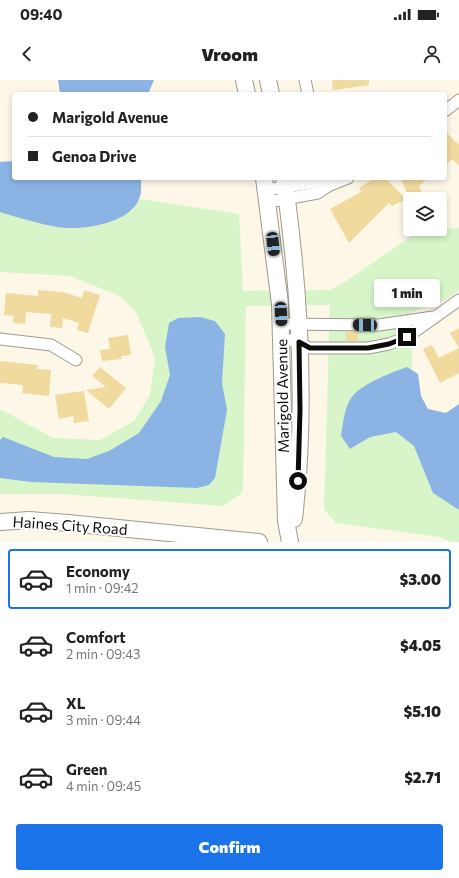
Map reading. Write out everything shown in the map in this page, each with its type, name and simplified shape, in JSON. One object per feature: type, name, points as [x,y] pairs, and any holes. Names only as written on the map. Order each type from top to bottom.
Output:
[{"type":"main road","points":[[244,80],[247,92]]},
{"type":"main road","points":[[268,80],[271,92]]},
{"type":"main road","name":"Marigold Avenue","points":[[285,188],[299,342],[300,468],[290,542]]},
{"type":"main road","name":"Marigold Avenue","points":[[266,190],[282,330],[286,521],[290,542]]},
{"type":"main road","name":"Haines City Road","points":[[0,522],[29,520],[68,523],[259,542]]},
{"type":"street","points":[[305,80],[308,92]]},
{"type":"street","points":[[447,109],[459,100]]},
{"type":"street","points":[[266,190],[285,188],[318,193],[327,182],[338,180]]},
{"type":"street","points":[[282,330],[310,348],[368,348],[389,344],[407,337],[459,300]]},
{"type":"street","points":[[282,330],[298,324],[379,325],[436,317]]},
{"type":"street","points":[[0,339],[51,345],[76,360]]},
{"type":"green space","points":[[140,199],[239,214],[243,291],[329,290],[345,282],[412,236],[447,236],[447,229],[459,228],[459,290],[448,299],[412,312],[412,381],[418,408],[440,415],[459,407],[459,542],[451,542],[440,537],[336,523],[324,509],[330,305],[246,306],[243,492],[223,506],[62,494],[0,494],[0,409],[53,438],[100,440],[134,421],[150,395],[155,358],[136,312],[120,296],[70,276],[0,272],[0,212],[58,227],[132,211]]},
{"type":"water","points":[[58,80],[154,80],[149,92],[60,92]]},
{"type":"water","points":[[12,161],[12,180],[141,180],[140,197],[134,208],[126,214],[103,224],[78,228],[67,228],[23,219],[0,212],[0,162]]},
{"type":"water","points":[[200,317],[215,321],[225,334],[222,383],[227,410],[215,478],[209,485],[197,488],[31,482],[0,478],[0,440],[3,437],[54,457],[87,459],[109,451],[139,433],[161,401],[170,375],[165,347],[169,323],[178,318]]},
{"type":"water","points":[[407,367],[418,374],[421,396],[428,409],[446,413],[459,404],[459,510],[433,493],[414,446],[396,432],[370,437],[350,449],[341,436],[347,406],[356,392],[378,379]]},
{"type":"building","points":[[332,80],[369,80],[369,85],[333,90]]},
{"type":"building","points":[[447,133],[459,145],[459,166],[452,159],[447,164]]},
{"type":"building","points":[[372,180],[387,180],[403,196],[403,200],[392,206],[389,203],[349,243],[330,209],[361,192],[359,188]]},
{"type":"building","points":[[402,180],[426,180],[419,186],[422,192],[407,192]]},
{"type":"building","points":[[38,290],[63,292],[82,298],[84,290],[100,295],[88,333],[77,330],[79,323],[63,318],[62,328],[50,327],[51,314],[26,312],[25,324],[13,323],[14,316],[4,315],[6,293],[38,296]]},
{"type":"building","points":[[459,328],[459,348],[450,333]]},
{"type":"building","points":[[346,332],[358,332],[358,341],[346,341]]},
{"type":"building","points":[[128,335],[131,355],[121,356],[122,359],[102,361],[100,350],[110,349],[108,338]]},
{"type":"building","points":[[432,345],[439,358],[459,348],[459,373],[440,383],[423,349]]},
{"type":"building","points":[[0,361],[38,365],[37,369],[51,370],[49,396],[22,393],[23,385],[0,383]]},
{"type":"building","points":[[100,367],[126,388],[109,409],[86,390],[106,387],[92,376]]},
{"type":"building","points":[[84,391],[89,421],[74,423],[73,416],[59,419],[55,395]]},
{"type":"route","points":[[298,481],[300,468],[299,342],[310,348],[368,348],[389,344],[407,337]]}]
